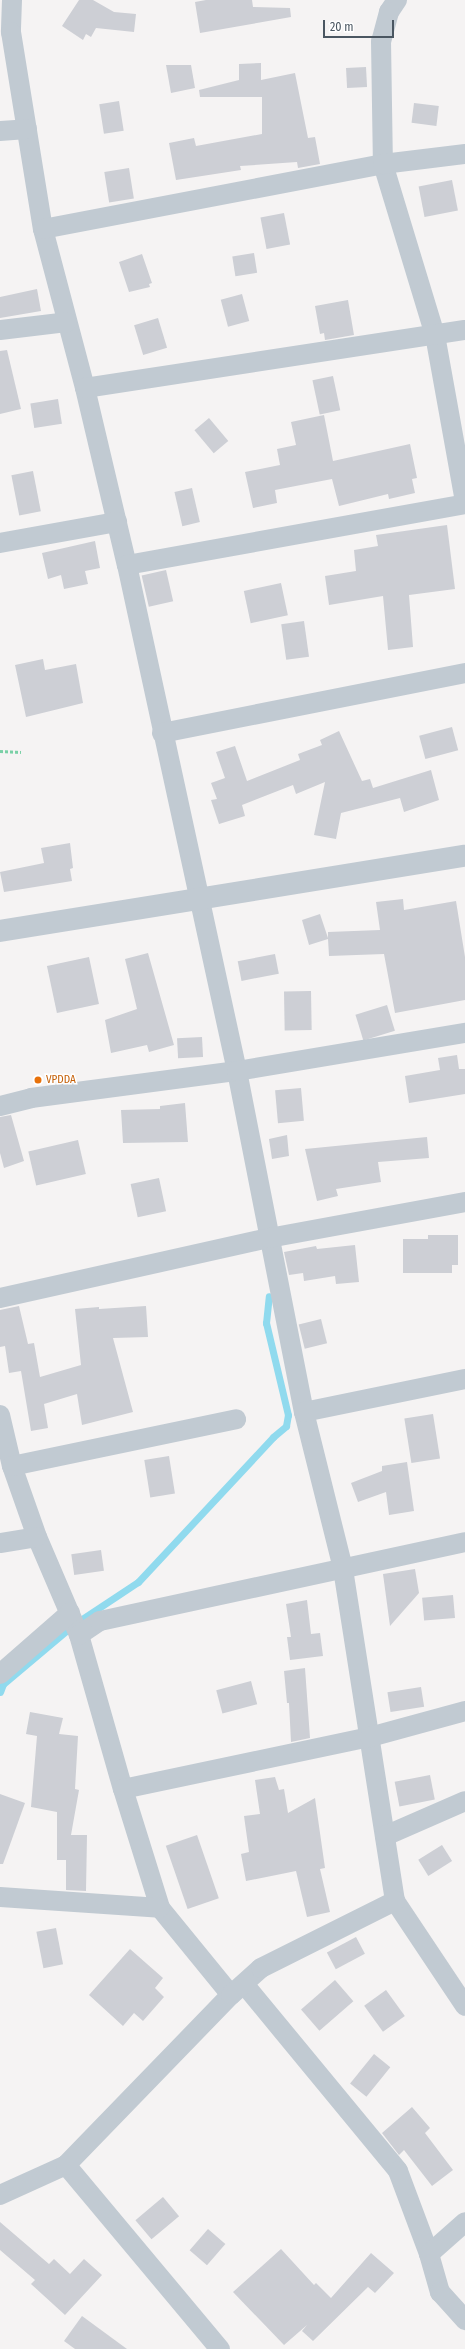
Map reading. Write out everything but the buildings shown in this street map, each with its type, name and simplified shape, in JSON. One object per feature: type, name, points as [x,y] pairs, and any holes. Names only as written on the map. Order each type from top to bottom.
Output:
[{"type":"street","points":[[12,0],[6,30],[27,129],[43,229],[85,388],[127,565],[162,733],[201,900],[237,1070],[304,1412],[343,1569],[395,1901],[462,1999]]},
{"type":"street","points":[[397,0],[389,12],[381,41],[383,164],[435,335],[465,501]]},
{"type":"street","points":[[0,131],[27,129]]},
{"type":"street","points":[[43,229],[383,164],[465,154]]},
{"type":"street","points":[[0,330],[68,322]]},
{"type":"street","points":[[85,388],[465,330]]},
{"type":"street","points":[[127,565],[465,504]]},
{"type":"street","points":[[0,543],[117,522]]},
{"type":"street","points":[[162,733],[465,673]]},
{"type":"street","points":[[0,931],[201,900],[465,856]]},
{"type":"street","points":[[0,1106],[31,1098],[237,1070],[465,1033]]},
{"type":"street","points":[[0,1298],[269,1238],[465,1202]]},
{"type":"street","points":[[304,1412],[465,1379]]},
{"type":"street","points":[[0,1415],[12,1466],[38,1537],[79,1635],[123,1789],[160,1908],[237,1990],[398,2171],[429,2254],[440,2292],[465,2320]]},
{"type":"street","points":[[12,1466],[236,1419]]},
{"type":"street","points":[[0,1543],[38,1537]]},
{"type":"street","points":[[79,1635],[100,1621],[465,1542]]},
{"type":"street","points":[[0,1674],[70,1613]]},
{"type":"street","points":[[123,1789],[370,1737],[465,1711]]},
{"type":"street","points":[[385,1836],[465,1801]]},
{"type":"street","points":[[0,1897],[160,1908]]},
{"type":"street","points":[[0,2195],[66,2165],[237,1990],[261,1968],[395,1901]]},
{"type":"street","points":[[66,2165],[220,2349]]},
{"type":"street","points":[[429,2254],[465,2222]]},
{"type":"path","points":[[0,751],[20,752]]},
{"type":"waterway","points":[[0,1692],[3,1684],[73,1625],[138,1582],[273,1437],[286,1426],[288,1415],[266,1323],[269,1296]]},
{"type":"place","name":"VPDDA","points":[[38,1080]]}]
